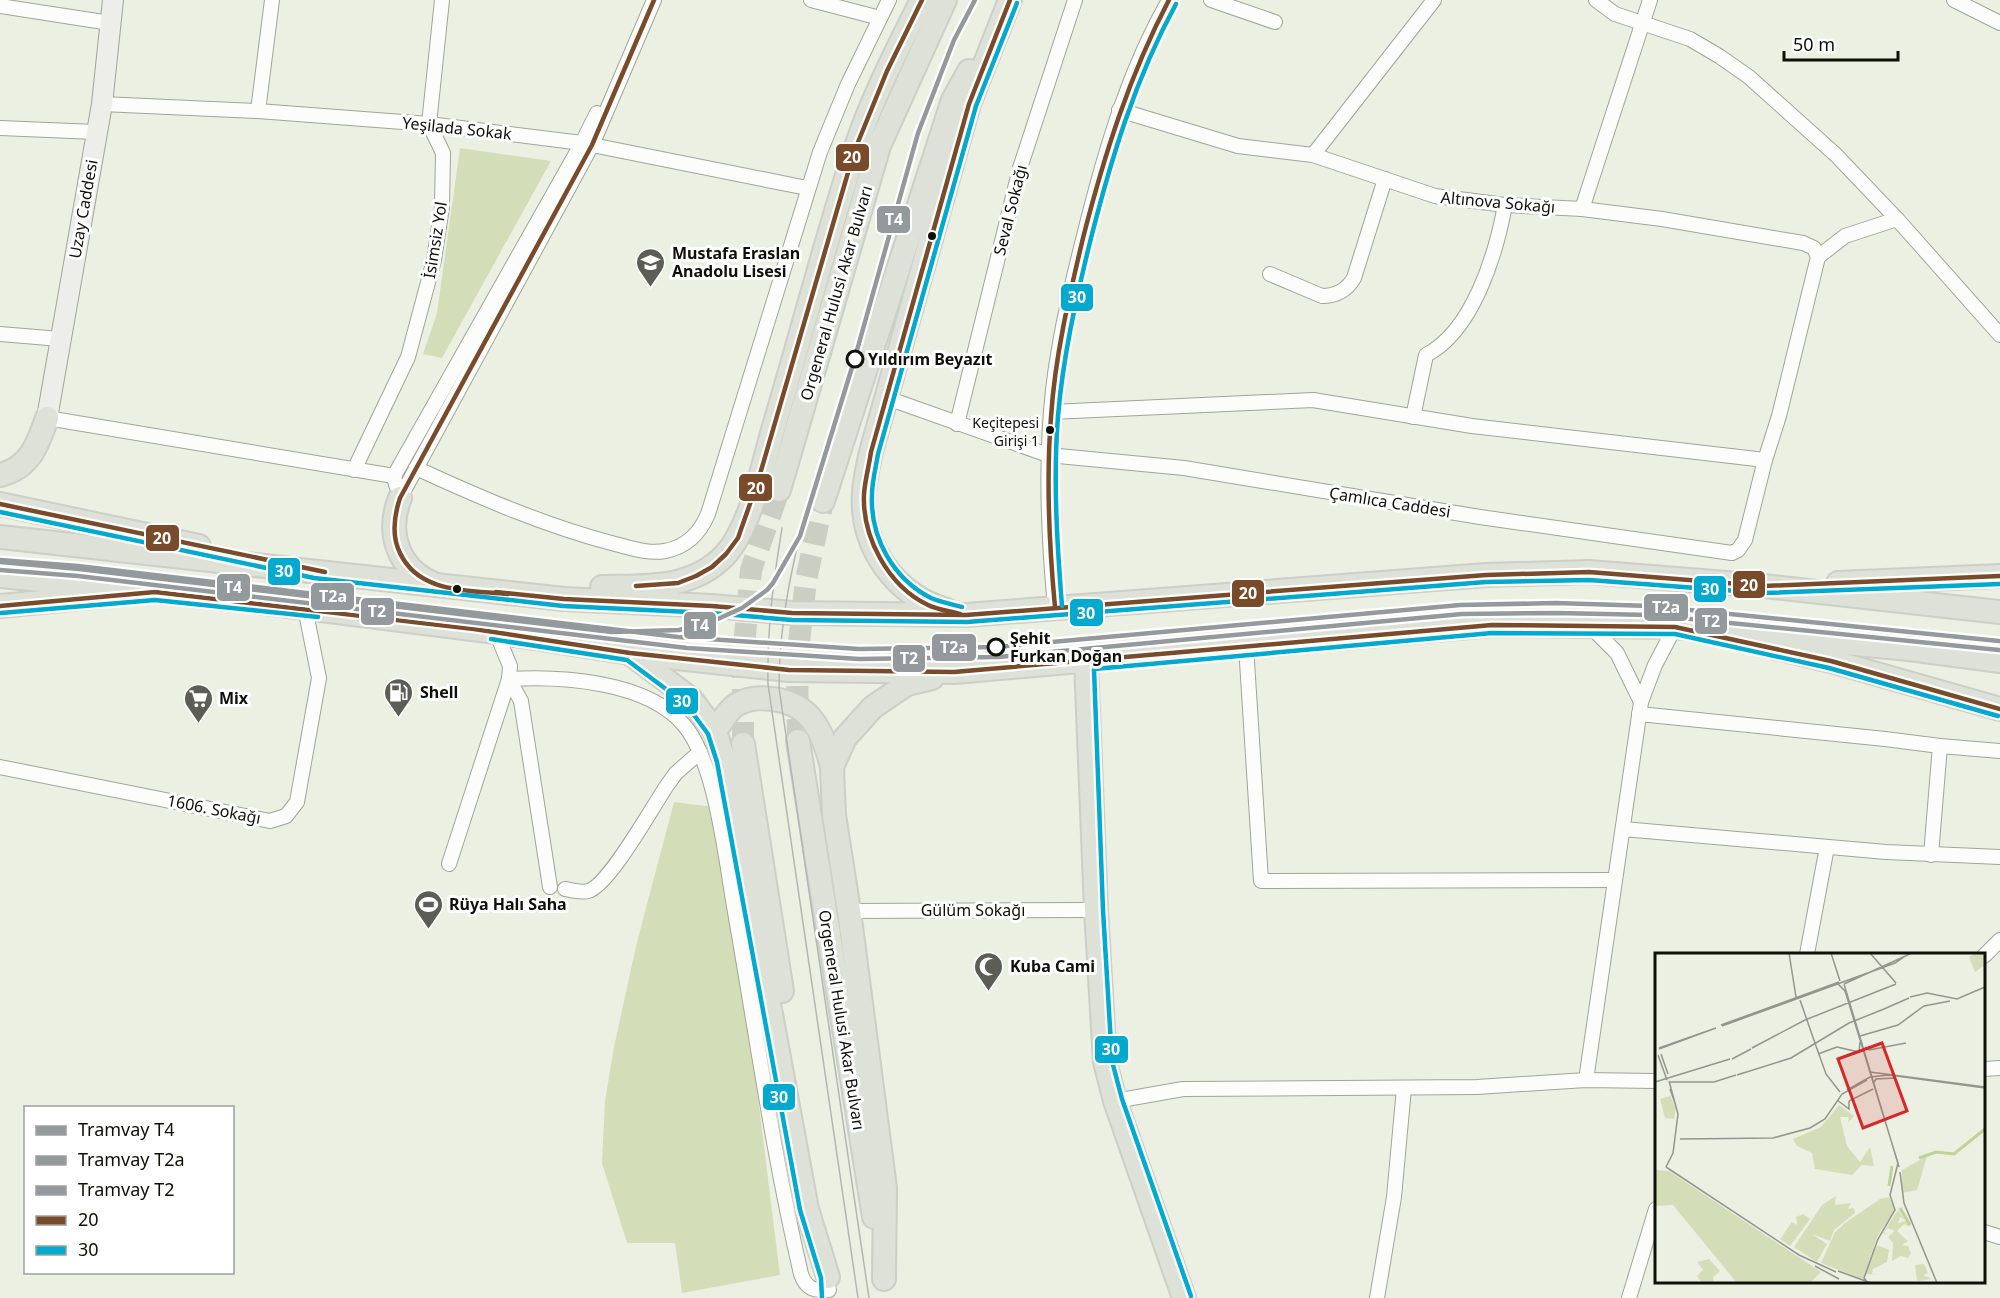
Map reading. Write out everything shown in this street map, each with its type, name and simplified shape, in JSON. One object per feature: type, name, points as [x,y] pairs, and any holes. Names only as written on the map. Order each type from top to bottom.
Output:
[{"type":"main road","name":"Uzay Caddesi","points":[[47,418],[102,104],[113,0]]},
{"type":"main road","name":"Orgeneral Hulusi Akar Bulvarı","points":[[564,599],[591,587],[658,586],[678,583],[712,567],[738,538],[758,481],[854,152],[887,70],[922,0]]},
{"type":"main road","name":"Orgeneral Hulusi Akar Bulvarı","points":[[779,490],[879,146],[945,0]]},
{"type":"main road","points":[[966,615],[928,605],[896,582],[874,549],[866,523],[864,494],[871,452],[969,104],[1010,0]]},
{"type":"main road","points":[[823,501],[953,100],[1010,0]]},
{"type":"main road","points":[[0,475],[24,463],[37,447],[47,418]]},
{"type":"main road","points":[[400,498],[393,526],[396,545],[400,555],[414,573],[434,584]]},
{"type":"main road","points":[[0,504],[315,571]]},
{"type":"main road","points":[[0,537],[564,599],[712,606],[792,613],[966,615],[1474,576],[1589,572],[1764,586],[2000,612]]},
{"type":"main road","points":[[0,576],[305,608],[496,632],[630,653],[789,670],[954,672],[1492,625],[1681,628],[1910,649],[2000,662]]},
{"type":"main road","points":[[1764,586],[2000,576]]},
{"type":"main road","points":[[0,606],[155,592]]},
{"type":"main road","points":[[1681,628],[1831,661],[2000,709]]},
{"type":"main road","points":[[630,653],[691,699],[715,731],[724,760],[807,1209],[829,1288]]},
{"type":"main road","points":[[1086,662],[1105,1062],[1115,1101],[1184,1298]]},
{"type":"main road","points":[[832,767],[845,738],[873,707],[907,684],[954,672]]},
{"type":"main road","points":[[715,731],[734,706],[757,697],[789,700],[814,720],[827,746],[832,767],[834,815],[849,911],[885,1188],[886,1288]]},
{"type":"main road","name":"Orgeneral Hulusi Akar Bulvarı","points":[[798,741],[886,1288]]},
{"type":"main road","points":[[743,744],[829,1288]]},
{"type":"street","points":[[258,111],[272,0]]},
{"type":"street","points":[[429,124],[442,0]]},
{"type":"street","points":[[400,498],[587,144],[653,0]]},
{"type":"street","points":[[811,0],[880,18]]},
{"type":"street","points":[[416,468],[525,515],[616,544],[657,552],[674,549],[691,539],[704,524],[708,514],[807,188],[841,100],[889,0]]},
{"type":"street","name":"Seval Sokağı","points":[[957,424],[1020,168],[1075,0]]},
{"type":"street","points":[[1055,607],[1048,522],[1048,455],[1059,347],[1104,156],[1119,110],[1145,47],[1169,0]]},
{"type":"street","points":[[1211,0],[1275,22]]},
{"type":"street","points":[[1313,155],[1434,0]]},
{"type":"street","points":[[1596,0],[1614,14],[1690,39],[1734,66],[1836,155],[1897,219],[2000,335]]},
{"type":"street","points":[[1582,209],[1650,0]]},
{"type":"street","points":[[1954,0],[2000,23]]},
{"type":"street","points":[[0,6],[110,23]]},
{"type":"street","name":"Yeşilada Sokak","points":[[102,104],[258,111],[429,124],[587,144],[807,188]]},
{"type":"street","name":"Altınova Sokağı","points":[[1119,110],[1238,146],[1313,155],[1435,196],[1505,205],[1582,209],[1662,219],[1803,243],[1816,253]]},
{"type":"street","name":"İsimsiz Yol","points":[[354,470],[408,357],[434,261],[442,207],[443,153],[429,124]]},
{"type":"street","points":[[0,128],[96,132]]},
{"type":"street","points":[[400,498],[394,476],[587,144]]},
{"type":"street","points":[[1270,274],[1322,296],[1330,296],[1344,290],[1354,278],[1385,179]]},
{"type":"street","points":[[1413,417],[1426,356],[1445,343],[1453,334],[1474,298],[1495,250],[1505,205]]},
{"type":"street","points":[[1051,412],[1312,400],[1472,426],[1765,460],[1779,416],[1816,253],[1845,236],[1897,219]]},
{"type":"street","points":[[0,334],[60,339]]},
{"type":"street","name":"Çamlıca Caddesi","points":[[887,398],[1048,455],[1184,468],[1480,517],[1732,552],[1738,550],[1745,540],[1765,460]]},
{"type":"street","points":[[47,418],[394,476]]},
{"type":"street","name":"1606. Sokağı","points":[[0,767],[270,821],[286,816],[297,802],[319,678],[305,608]]},
{"type":"street","points":[[1590,626],[1617,653],[1640,708]]},
{"type":"street","points":[[1586,1080],[1640,708],[1655,665],[1681,628]]},
{"type":"street","points":[[449,864],[509,679],[510,666],[496,632]]},
{"type":"street","points":[[1246,646],[1261,881],[1615,880]]},
{"type":"street","points":[[509,679],[542,677],[571,679],[606,685],[632,694],[654,702],[671,713],[684,724],[698,745],[720,826],[766,1096],[801,1274],[804,1283],[809,1287],[818,1291],[829,1288]]},
{"type":"street","points":[[509,679],[521,702],[550,887]]},
{"type":"street","points":[[1640,708],[1940,746],[2000,751]]},
{"type":"street","points":[[1931,855],[1940,746]]},
{"type":"street","points":[[565,890],[588,891],[599,885],[611,871],[672,778],[700,752]]},
{"type":"street","points":[[1623,829],[1931,855],[2000,857]]},
{"type":"street","points":[[1807,953],[1827,847]]},
{"type":"street","name":"Gülüm Sokağı","points":[[849,911],[1096,910]]},
{"type":"street","points":[[1985,955],[2000,940]]},
{"type":"street","points":[[1985,1069],[2000,1068]]},
{"type":"street","points":[[1115,1101],[1183,1089],[1477,1087],[1586,1080],[1655,1081]]},
{"type":"street","points":[[1377,1298],[1394,1197],[1404,1088]]},
{"type":"street","points":[[1629,1298],[1655,1212]]},
{"type":"street","points":[[1985,1233],[2000,1237]]},
{"type":"green space","points":[[460,148],[551,161],[442,358],[423,354],[437,313]]},
{"type":"green space","points":[[674,802],[722,808],[780,1275],[682,1293],[675,1243],[627,1243],[602,1163],[605,1101],[614,1047],[637,942]]},
{"type":"tunnel","points":[[743,744],[743,657],[751,570],[779,490]]},
{"type":"tunnel","points":[[798,741],[797,660],[806,580],[823,501]]},
{"type":"tram line","name":"T4","points":[[0,562],[79,569],[612,632],[679,630],[709,623],[742,608],[773,583],[800,536],[854,361],[918,133],[954,40],[975,0]]},
{"type":"tram line","points":[[782,528],[771,606],[768,684],[858,1298]]},
{"type":"tram line","points":[[800,536],[785,612],[780,649],[779,688],[869,1298]]},
{"type":"tram line","name":"T2a","points":[[0,560],[78,566],[678,637],[859,649],[997,647],[1460,605],[1556,603],[1650,606],[1999,641]]},
{"type":"tram line","name":"T2","points":[[0,570],[78,576],[687,648],[859,659],[998,657],[1462,614],[1557,613],[1651,615],[1999,650]]},
{"type":"transit line","name":"20","points":[[508,594],[447,587],[420,576],[409,566],[397,546],[394,532],[396,512],[400,498],[592,145],[654,0]]},
{"type":"transit line","name":"20","points":[[636,586],[678,583],[696,576],[712,567],[738,538],[758,481],[854,152],[887,71],[922,0]]},
{"type":"transit line","name":"20","points":[[960,614],[928,605],[914,597],[890,573],[873,543],[868,527],[864,494],[871,452],[969,104],[1010,0]]},
{"type":"transit line","name":"20","points":[[1055,607],[1048,488],[1049,441],[1063,327],[1083,238],[1109,147],[1130,87],[1169,0]]},
{"type":"transit line","name":"30","points":[[962,607],[931,598],[917,590],[895,568],[886,555],[875,526],[872,511],[873,479],[878,454],[976,106],[1017,3]]},
{"type":"transit line","name":"30","points":[[1062,606],[1056,511],[1056,463],[1060,394],[1071,328],[1090,242],[1116,150],[1136,90],[1176,4]]},
{"type":"transit line","name":"20","points":[[0,504],[325,572]]},
{"type":"transit line","name":"30","points":[[0,512],[314,578],[563,606],[711,613],[792,620],[967,622],[1486,582],[1589,580],[1764,593],[2000,584]]},
{"type":"transit line","name":"20","points":[[496,592],[564,599],[712,606],[792,613],[966,615],[1486,575],[1589,572],[1764,586],[2000,576]]},
{"type":"transit line","name":"20","points":[[0,606],[155,592],[474,629],[630,653],[789,670],[954,672],[1492,625],[1675,627],[1831,661],[2000,709]]},
{"type":"transit line","name":"30","points":[[1,613],[155,600],[318,617]]},
{"type":"transit line","name":"30","points":[[1191,1296],[1122,1099],[1112,1061],[1103,910],[1094,669],[1492,633],[1675,634],[1829,668],[1998,716]]},
{"type":"transit line","name":"30","points":[[491,639],[627,660],[686,704],[708,734],[717,762],[800,1210],[821,1278],[822,1298]]},
{"type":"place","name":"Mustafa Eraslan Anadolu Lisesi","points":[[651,288]]},
{"type":"place","name":"Yıldırım Beyazıt","points":[[855,359]]},
{"type":"place","name":"Keçitepesi Girişi 1","points":[[1050,430]]},
{"type":"place","name":"Şehit Furkan Doğan","points":[[996,647]]},
{"type":"place","name":"Shell","points":[[399,718]]},
{"type":"place","name":"Mix","points":[[198,724]]},
{"type":"place","name":"Rüya Halı Saha","points":[[428,930]]},
{"type":"place","name":"Kuba Cami","points":[[989,992]]}]
